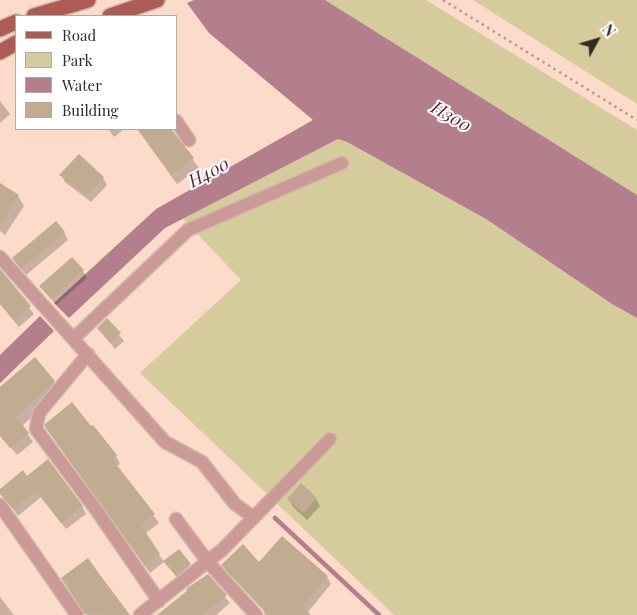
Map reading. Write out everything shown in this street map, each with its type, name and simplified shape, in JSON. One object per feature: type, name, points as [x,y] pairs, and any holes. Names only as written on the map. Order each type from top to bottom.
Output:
[{"type":"main road","points":[[37,15],[88,0]]},
{"type":"main road","points":[[113,15],[157,0]]},
{"type":"main road","points":[[0,29],[15,22]]},
{"type":"main road","points":[[0,52],[15,43]]},
{"type":"street","points":[[178,124],[189,140]]},
{"type":"street","points":[[74,338],[188,230],[342,163]]},
{"type":"street","points":[[0,257],[165,442],[202,462],[235,504],[253,517]]},
{"type":"street","points":[[88,354],[39,413],[36,429],[97,511],[159,601]]},
{"type":"street","points":[[147,613],[159,601],[208,562],[253,517],[261,512],[330,439]]},
{"type":"street","points":[[0,505],[77,615]]},
{"type":"street","points":[[176,519],[208,562],[256,615]]},
{"type":"path","points":[[443,0],[637,120]]},
{"type":"green space","points":[[325,0],[426,0],[637,130],[637,195]]},
{"type":"green space","points":[[473,0],[637,0],[637,104]]},
{"type":"green space","points":[[338,139],[347,142],[486,219],[612,304],[637,318],[637,615],[394,615],[140,373],[241,280],[183,219]]},
{"type":"water","name":"H300","points":[[194,0],[325,0],[637,195],[637,318],[612,304],[486,219],[347,142],[338,139],[165,228],[69,318],[54,303],[156,209],[313,120],[209,33],[187,3]]},
{"type":"water","points":[[40,316],[54,331],[0,383],[0,355]]},
{"type":"building","points":[[139,130],[172,130],[194,158],[171,175]]},
{"type":"building","points":[[79,154],[104,177],[87,195],[59,175]]},
{"type":"building","points":[[0,183],[19,195],[0,225]]},
{"type":"building","points":[[56,221],[65,232],[21,269],[12,258]]},
{"type":"building","points":[[72,257],[84,270],[51,299],[39,286]]},
{"type":"building","points":[[0,269],[31,306],[14,320],[0,304]]},
{"type":"building","points":[[107,318],[121,333],[110,343],[97,328]]},
{"type":"building","points":[[35,357],[55,381],[16,417],[29,433],[10,448],[0,436],[0,387]]},
{"type":"building","points":[[72,402],[117,455],[112,459],[155,514],[141,525],[160,554],[145,566],[45,427],[45,424]]},
{"type":"building","points":[[48,459],[83,506],[61,523],[36,491],[13,509],[0,494],[0,489],[23,470],[27,476]]},
{"type":"building","points":[[301,483],[317,498],[303,513],[287,499]]},
{"type":"building","points":[[282,536],[328,576],[302,606],[310,615],[270,615],[221,565],[243,544],[259,562]]},
{"type":"building","points":[[179,549],[191,564],[176,576],[163,561]]},
{"type":"building","points":[[88,558],[130,615],[85,614],[61,578]]},
{"type":"building","points":[[208,574],[227,595],[202,615],[157,615],[187,591],[186,589]]},
{"type":"waterway","points":[[275,518],[379,615]]},
{"type":"water label","name":"H400","points":[[209,173]]}]
